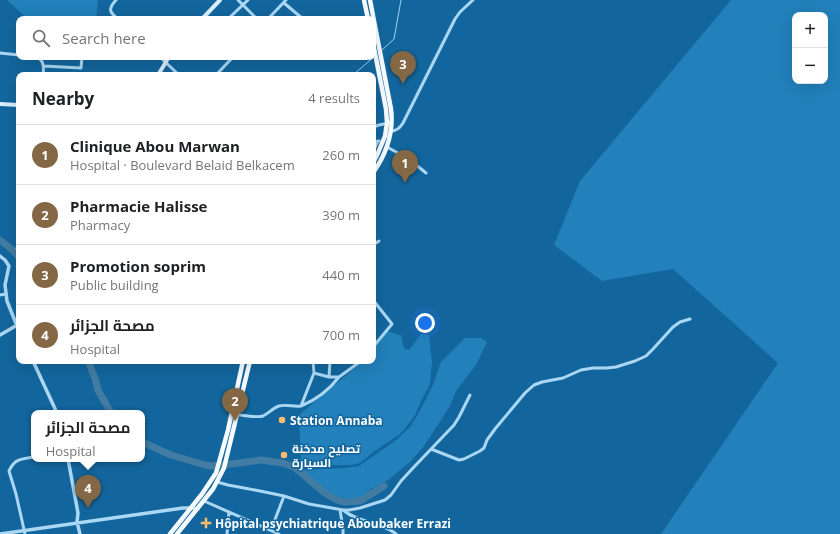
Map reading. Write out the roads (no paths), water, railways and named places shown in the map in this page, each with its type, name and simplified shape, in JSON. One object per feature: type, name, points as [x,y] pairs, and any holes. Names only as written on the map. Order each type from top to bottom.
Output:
[{"type":"main road","points":[[205,16],[220,0]]},
{"type":"main road","points":[[364,0],[367,16]]},
{"type":"main road","points":[[370,0],[373,16]]},
{"type":"main road","points":[[376,31],[391,109],[387,148],[380,164],[376,169]]},
{"type":"main road","points":[[376,59],[390,123]]},
{"type":"main road","points":[[160,72],[166,62]]},
{"type":"main road","points":[[0,104],[16,105]]},
{"type":"main road","points":[[376,155],[381,141],[389,131]]},
{"type":"main road","points":[[177,534],[213,489],[225,465],[242,364]]},
{"type":"main road","points":[[170,534],[192,508],[211,482],[217,470],[249,364]]},
{"type":"street","points":[[114,16],[110,9],[111,5],[116,0]]},
{"type":"street","points":[[238,0],[254,16]]},
{"type":"street","points":[[231,16],[248,0]]},
{"type":"street","points":[[389,131],[399,128],[403,123],[455,20],[460,12],[473,0]]},
{"type":"street","points":[[271,16],[285,1],[300,16]]},
{"type":"street","points":[[0,53],[16,55]]},
{"type":"street","points":[[42,60],[44,66],[43,72]]},
{"type":"street","points":[[44,66],[80,68],[81,60]]},
{"type":"street","points":[[164,60],[176,72]]},
{"type":"street","points":[[219,72],[230,60]]},
{"type":"street","points":[[376,126],[390,123]]},
{"type":"street","points":[[376,142],[381,141]]},
{"type":"street","points":[[376,148],[381,141]]},
{"type":"street","points":[[387,148],[409,159],[426,173]]},
{"type":"street","points":[[0,256],[9,266],[5,285],[6,301],[16,321]]},
{"type":"street","points":[[0,295],[6,294]]},
{"type":"street","points":[[376,304],[392,324],[377,341]]},
{"type":"street","points":[[431,449],[459,460],[480,451],[484,448],[487,440],[495,429],[525,393],[534,385],[563,378],[581,370],[611,368],[636,361],[646,356],[653,350],[673,327],[680,322],[690,319]]},
{"type":"street","points":[[0,335],[16,326]]},
{"type":"street","points":[[34,364],[57,410]]},
{"type":"street","points":[[301,406],[314,373],[313,364]]},
{"type":"street","points":[[329,376],[330,364]]},
{"type":"street","points":[[234,414],[262,416],[279,406],[301,406],[311,402],[335,383],[339,377],[357,364]]},
{"type":"street","points":[[314,373],[339,377]]},
{"type":"street","points":[[217,482],[284,496],[308,504],[341,510],[360,508],[385,500],[454,425],[460,417],[470,395]]},
{"type":"street","points":[[25,532],[9,471],[12,464],[18,460],[31,458]]},
{"type":"street","points":[[69,462],[78,513],[77,522],[80,534]]},
{"type":"street","points":[[265,534],[269,530],[284,496]]},
{"type":"street","points":[[204,501],[279,534]]},
{"type":"street","points":[[0,534],[25,532],[77,522],[183,508],[198,509]]},
{"type":"street","points":[[341,510],[344,528],[343,534]]},
{"type":"street","points":[[341,510],[359,520],[380,526],[393,531],[396,534]]},
{"type":"street","points":[[227,534],[229,512]]},
{"type":"waterway","points":[[381,51],[394,39],[401,0]]},
{"type":"waterway","points":[[356,72],[370,60]]},
{"type":"waterway","points":[[0,240],[16,254]]},
{"type":"waterway","points":[[6,244],[16,249]]},
{"type":"waterway","points":[[89,364],[98,390],[109,410]]},
{"type":"waterway","points":[[145,443],[171,455],[211,466],[261,460],[282,463],[294,467],[325,493],[344,502],[360,501],[384,486]]},
{"type":"place","name":"Promotion soprim","points":[[403,84]]},
{"type":"place","name":"Clinique Abou Marwan","points":[[405,183]]},
{"type":"place","name":"Station Annaba","points":[[282,420]]},
{"type":"place","name":"Pharmacie Halisse","points":[[235,421]]},
{"type":"place","name":"تصليح مدخنة السيارة","points":[[284,455]]},
{"type":"place","name":"مصحة الجزائر","points":[[88,508]]},
{"type":"place","name":"Hôpital psychiatrique Aboubaker Errazi","points":[[206,523]]}]
